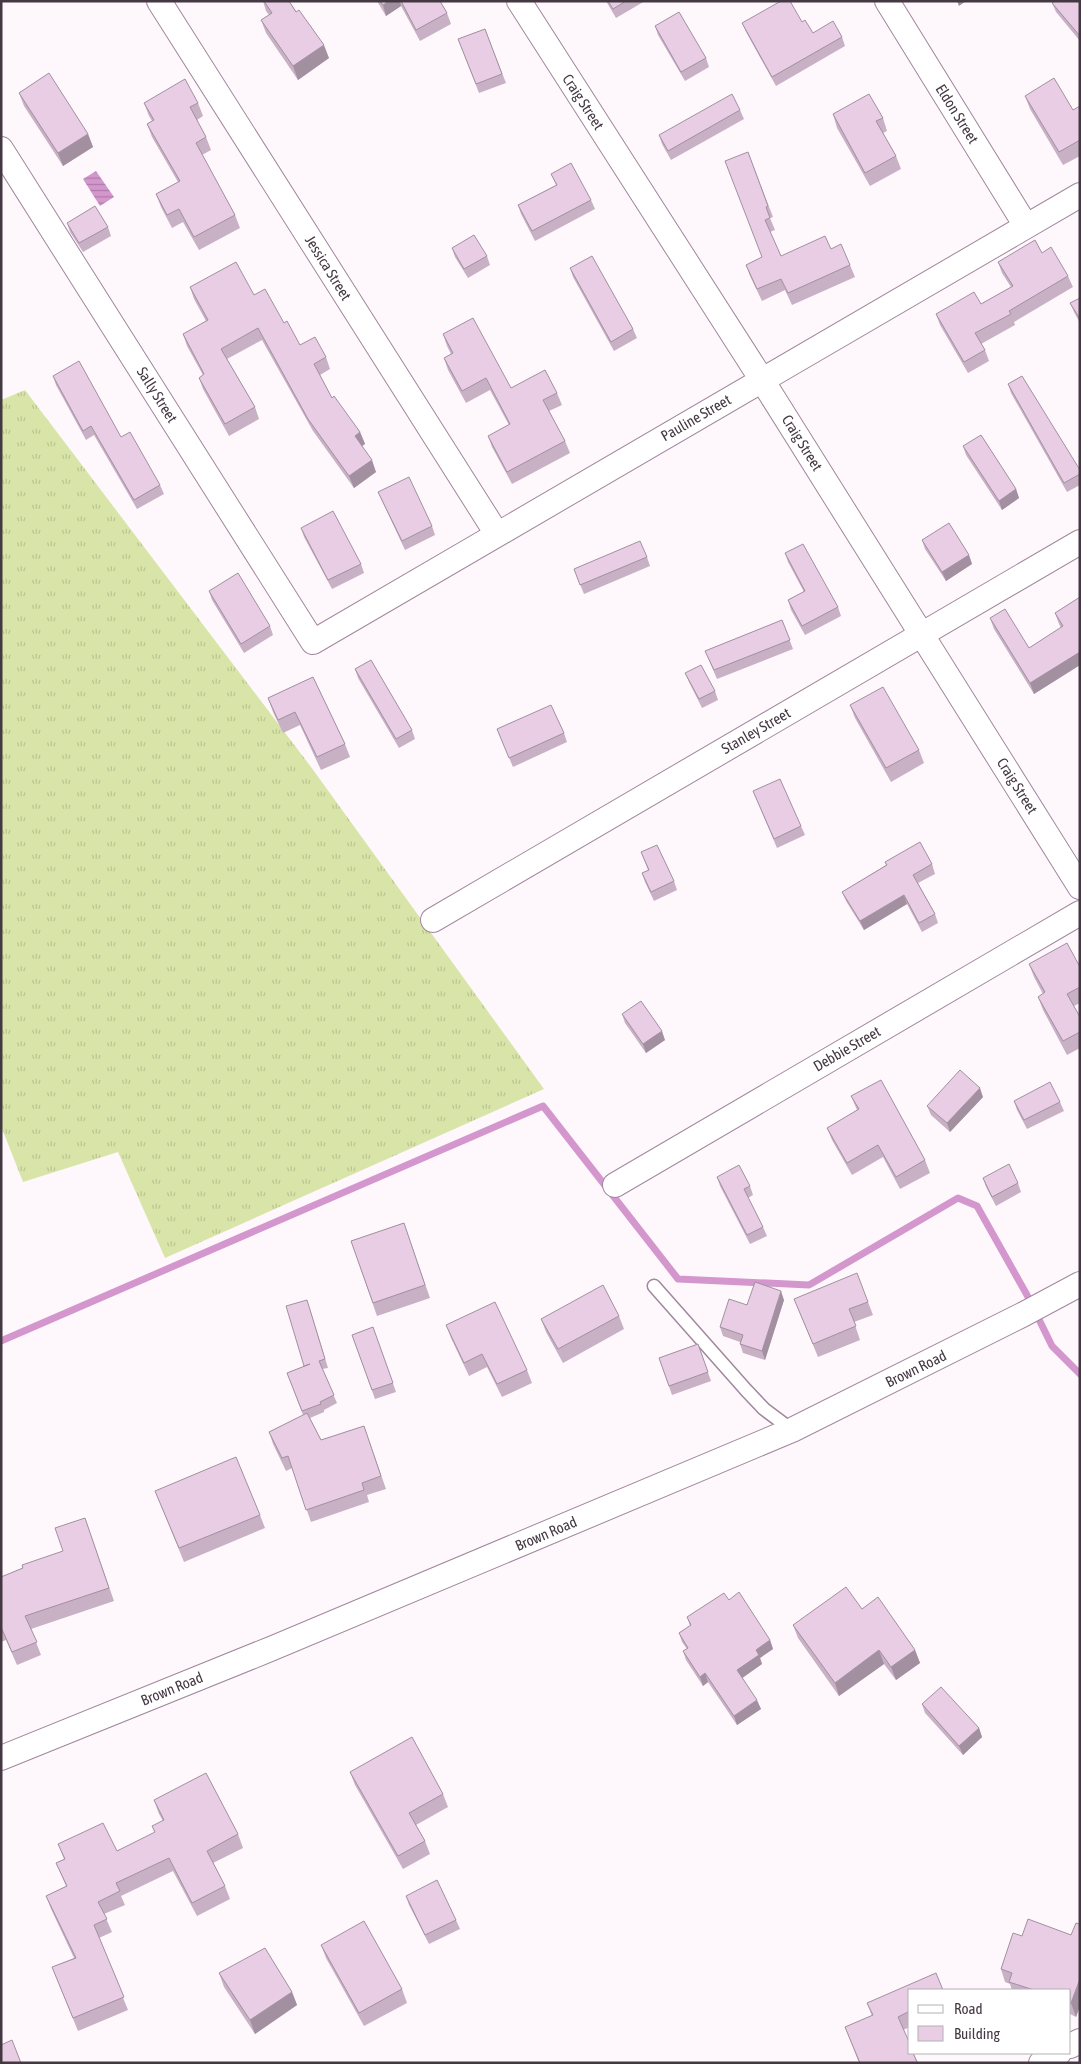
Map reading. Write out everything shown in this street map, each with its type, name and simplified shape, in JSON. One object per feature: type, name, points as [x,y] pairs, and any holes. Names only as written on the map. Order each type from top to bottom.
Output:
[{"type":"street","name":"Jessica Street","points":[[159,1],[498,534]]},
{"type":"street","name":"Craig Street","points":[[519,1],[762,380],[1080,887]]},
{"type":"street","name":"Eldon Street","points":[[887,1],[1026,226]]},
{"type":"street","name":"Sally Street","points":[[1,149],[313,642]]},
{"type":"street","name":"Pauline Street","points":[[313,642],[1080,195]]},
{"type":"street","name":"Stanley Street","points":[[433,920],[1080,542]]},
{"type":"street","name":"Debbie Street","points":[[615,1185],[1080,913]]},
{"type":"street","name":"Brown Road","points":[[1,1758],[273,1648],[792,1430],[1080,1284]]},
{"type":"street","points":[[1042,2063],[1057,2054]]},
{"type":"lane","points":[[654,1286],[758,1403],[792,1430]]},
{"type":"green space","points":[[25,390],[311,767],[544,1089],[165,1258],[118,1152],[23,1182],[1,1126],[1,400]]},
{"type":"shaded area","points":[[96,171],[114,197],[100,206],[83,179]]},
{"type":"building","points":[[264,1],[289,1],[296,12],[299,10],[324,45],[293,66],[261,20],[272,13]]},
{"type":"building","points":[[380,1],[389,1],[383,5]]},
{"type":"building","points":[[401,1],[440,1],[447,13],[416,30]]},
{"type":"building","points":[[608,1],[626,1],[613,9]]},
{"type":"building","points":[[781,1],[790,1],[802,22],[805,20],[813,33],[833,21],[842,37],[772,77],[742,23]]},
{"type":"building","points":[[1055,1],[1080,1],[1080,36],[1052,3]]},
{"type":"building","points":[[679,12],[706,58],[681,72],[655,26]]},
{"type":"building","points":[[485,29],[502,74],[476,84],[458,39]]},
{"type":"building","points":[[49,73],[88,134],[58,153],[19,93]]},
{"type":"building","points":[[1054,78],[1073,110],[1080,106],[1080,140],[1059,152],[1025,96]]},
{"type":"building","points":[[185,79],[198,103],[190,107],[206,137],[196,143],[235,215],[194,237],[179,209],[167,215],[156,194],[180,181],[147,124],[154,120],[144,103]]},
{"type":"building","points":[[732,94],[740,110],[668,151],[659,135]]},
{"type":"building","points":[[869,94],[883,118],[876,121],[896,156],[865,173],[833,114]]},
{"type":"building","points":[[748,152],[768,206],[766,207],[770,218],[765,220],[781,256],[825,236],[831,249],[841,244],[850,265],[788,293],[781,279],[757,289],[746,265],[762,257],[725,161]]},
{"type":"building","points":[[571,163],[591,200],[532,231],[518,205],[557,185],[551,174]]},
{"type":"building","points":[[95,206],[108,227],[79,243],[67,223]]},
{"type":"building","points":[[474,235],[487,256],[464,269],[452,248]]},
{"type":"building","points":[[1035,240],[1042,253],[1051,247],[1068,276],[1009,311],[1011,314],[975,333],[985,350],[964,362],[936,314],[974,292],[981,304],[1013,286],[998,262]]},
{"type":"building","points":[[592,256],[633,329],[611,342],[570,268]]},
{"type":"building","points":[[236,262],[254,295],[265,289],[284,323],[287,321],[300,345],[315,337],[326,357],[314,364],[332,398],[334,396],[360,432],[355,436],[372,460],[349,476],[308,419],[258,328],[221,349],[255,407],[225,424],[199,378],[204,374],[183,334],[208,320],[190,287]]},
{"type":"building","points":[[1080,298],[1080,319],[1070,303]]},
{"type":"building","points":[[473,318],[511,388],[545,370],[557,393],[543,400],[565,441],[507,472],[488,436],[510,424],[486,378],[462,391],[444,358],[453,353],[443,334]]},
{"type":"building","points":[[79,361],[121,437],[130,432],[160,485],[134,500],[91,426],[83,431],[53,376]]},
{"type":"building","points":[[1022,376],[1080,470],[1080,474],[1064,483],[1008,384]]},
{"type":"building","points":[[981,435],[1016,489],[999,501],[963,446]]},
{"type":"building","points":[[409,477],[432,526],[402,541],[378,492]]},
{"type":"building","points":[[333,511],[361,564],[328,580],[301,528]]},
{"type":"building","points":[[949,523],[969,555],[942,572],[922,540]]},
{"type":"building","points":[[640,541],[647,557],[580,585],[574,569]]},
{"type":"building","points":[[803,544],[838,607],[802,626],[788,600],[805,591],[785,553]]},
{"type":"building","points":[[238,573],[270,626],[241,644],[209,591]]},
{"type":"building","points":[[1080,597],[1080,652],[1030,683],[990,618],[1005,609],[1029,648],[1063,626],[1055,613]]},
{"type":"building","points":[[782,620],[790,640],[714,670],[705,651]]},
{"type":"building","points":[[371,660],[412,730],[396,739],[355,669]]},
{"type":"building","points":[[701,665],[715,691],[699,699],[685,673]]},
{"type":"building","points":[[313,677],[345,744],[317,757],[295,712],[278,720],[268,698]]},
{"type":"building","points":[[883,687],[919,750],[886,768],[850,705]]},
{"type":"building","points":[[551,705],[564,733],[509,758],[497,729]]},
{"type":"building","points":[[780,779],[801,826],[774,839],[753,791]]},
{"type":"building","points":[[920,842],[932,864],[913,875],[935,914],[919,923],[904,895],[860,921],[842,892],[887,865],[885,862]]},
{"type":"building","points":[[657,845],[674,881],[651,892],[642,873],[649,870],[641,852]]},
{"type":"building","points":[[1067,943],[1080,967],[1080,987],[1067,994],[1080,1017],[1080,1032],[1063,1041],[1038,997],[1045,992],[1029,964]]},
{"type":"building","points":[[641,1001],[662,1031],[643,1044],[622,1014]]},
{"type":"building","points":[[960,1070],[980,1088],[947,1123],[927,1106]]},
{"type":"building","points":[[881,1080],[925,1160],[896,1177],[878,1145],[847,1163],[827,1128],[859,1109],[851,1096]]},
{"type":"building","points":[[1050,1082],[1060,1102],[1024,1120],[1014,1101]]},
{"type":"building","points":[[1009,1164],[1018,1183],[992,1197],[983,1178]]},
{"type":"building","points":[[739,1165],[750,1186],[744,1189],[763,1227],[747,1235],[717,1177]]},
{"type":"building","points":[[404,1223],[425,1285],[373,1303],[351,1241]]},
{"type":"building","points":[[857,1273],[868,1302],[849,1309],[856,1326],[813,1344],[794,1299]]},
{"type":"building","points":[[755,1282],[781,1291],[762,1351],[740,1344],[743,1335],[720,1327],[729,1299],[747,1305]]},
{"type":"building","points":[[603,1285],[619,1316],[558,1349],[541,1319]]},
{"type":"building","points":[[307,1300],[325,1359],[319,1361],[334,1395],[320,1402],[321,1404],[302,1411],[287,1373],[310,1364],[304,1366],[286,1306]]},
{"type":"building","points":[[495,1302],[527,1370],[497,1384],[482,1354],[464,1363],[446,1325]]},
{"type":"building","points":[[373,1327],[393,1383],[372,1390],[352,1335]]},
{"type":"building","points":[[698,1344],[708,1372],[669,1386],[659,1358]]},
{"type":"building","points":[[307,1413],[321,1440],[364,1426],[381,1476],[362,1483],[364,1490],[306,1510],[288,1456],[282,1458],[269,1432]]},
{"type":"building","points":[[236,1457],[260,1515],[179,1548],[155,1491]]},
{"type":"building","points":[[85,1518],[109,1588],[25,1616],[37,1642],[12,1652],[1,1627],[1,1577],[23,1568],[22,1565],[63,1551],[55,1528]]},
{"type":"building","points":[[846,1587],[862,1609],[878,1597],[915,1650],[891,1667],[879,1650],[835,1683],[793,1625]]},
{"type":"building","points":[[739,1592],[770,1640],[756,1650],[759,1655],[737,1670],[757,1700],[734,1716],[705,1673],[700,1677],[683,1651],[688,1648],[679,1633],[691,1625],[687,1617],[724,1593],[729,1600]]},
{"type":"building","points":[[941,1687],[979,1728],[959,1746],[922,1704]]},
{"type":"building","points":[[412,1737],[443,1794],[409,1813],[425,1841],[398,1856],[350,1772]]},
{"type":"building","points":[[206,1773],[238,1834],[207,1851],[225,1886],[192,1903],[169,1858],[116,1883],[120,1891],[98,1902],[107,1919],[94,1925],[124,1997],[73,2018],[52,1967],[76,1958],[46,1896],[67,1886],[56,1863],[65,1859],[58,1844],[103,1823],[117,1851],[155,1832],[152,1826],[164,1820],[154,1800]]},
{"type":"building","points":[[437,1880],[456,1920],[425,1935],[406,1896]]},
{"type":"building","points":[[1028,1919],[1071,1935],[1076,1923],[1080,1924],[1080,1979],[1071,2003],[1071,1989],[1031,1989],[1009,1982],[1012,1973],[1001,1969],[1013,1933],[1022,1936]]},
{"type":"building","points":[[364,1921],[402,1989],[359,2013],[321,1945]]},
{"type":"building","points":[[265,1948],[292,1992],[250,2020],[219,1973]]},
{"type":"building","points":[[936,1973],[943,1989],[908,1989],[908,2012],[898,2017],[908,2040],[908,2054],[913,2054],[917,2062],[860,2063],[845,2027],[873,2015],[867,2003]]},
{"type":"building","points":[[12,2040],[21,2063],[1,2063],[1,2045]]},
{"type":"waterway","points":[[1,1341],[543,1106],[678,1279],[809,1285],[958,1198],[977,1206],[1027,1295],[1052,1346],[1080,1374]]}]
